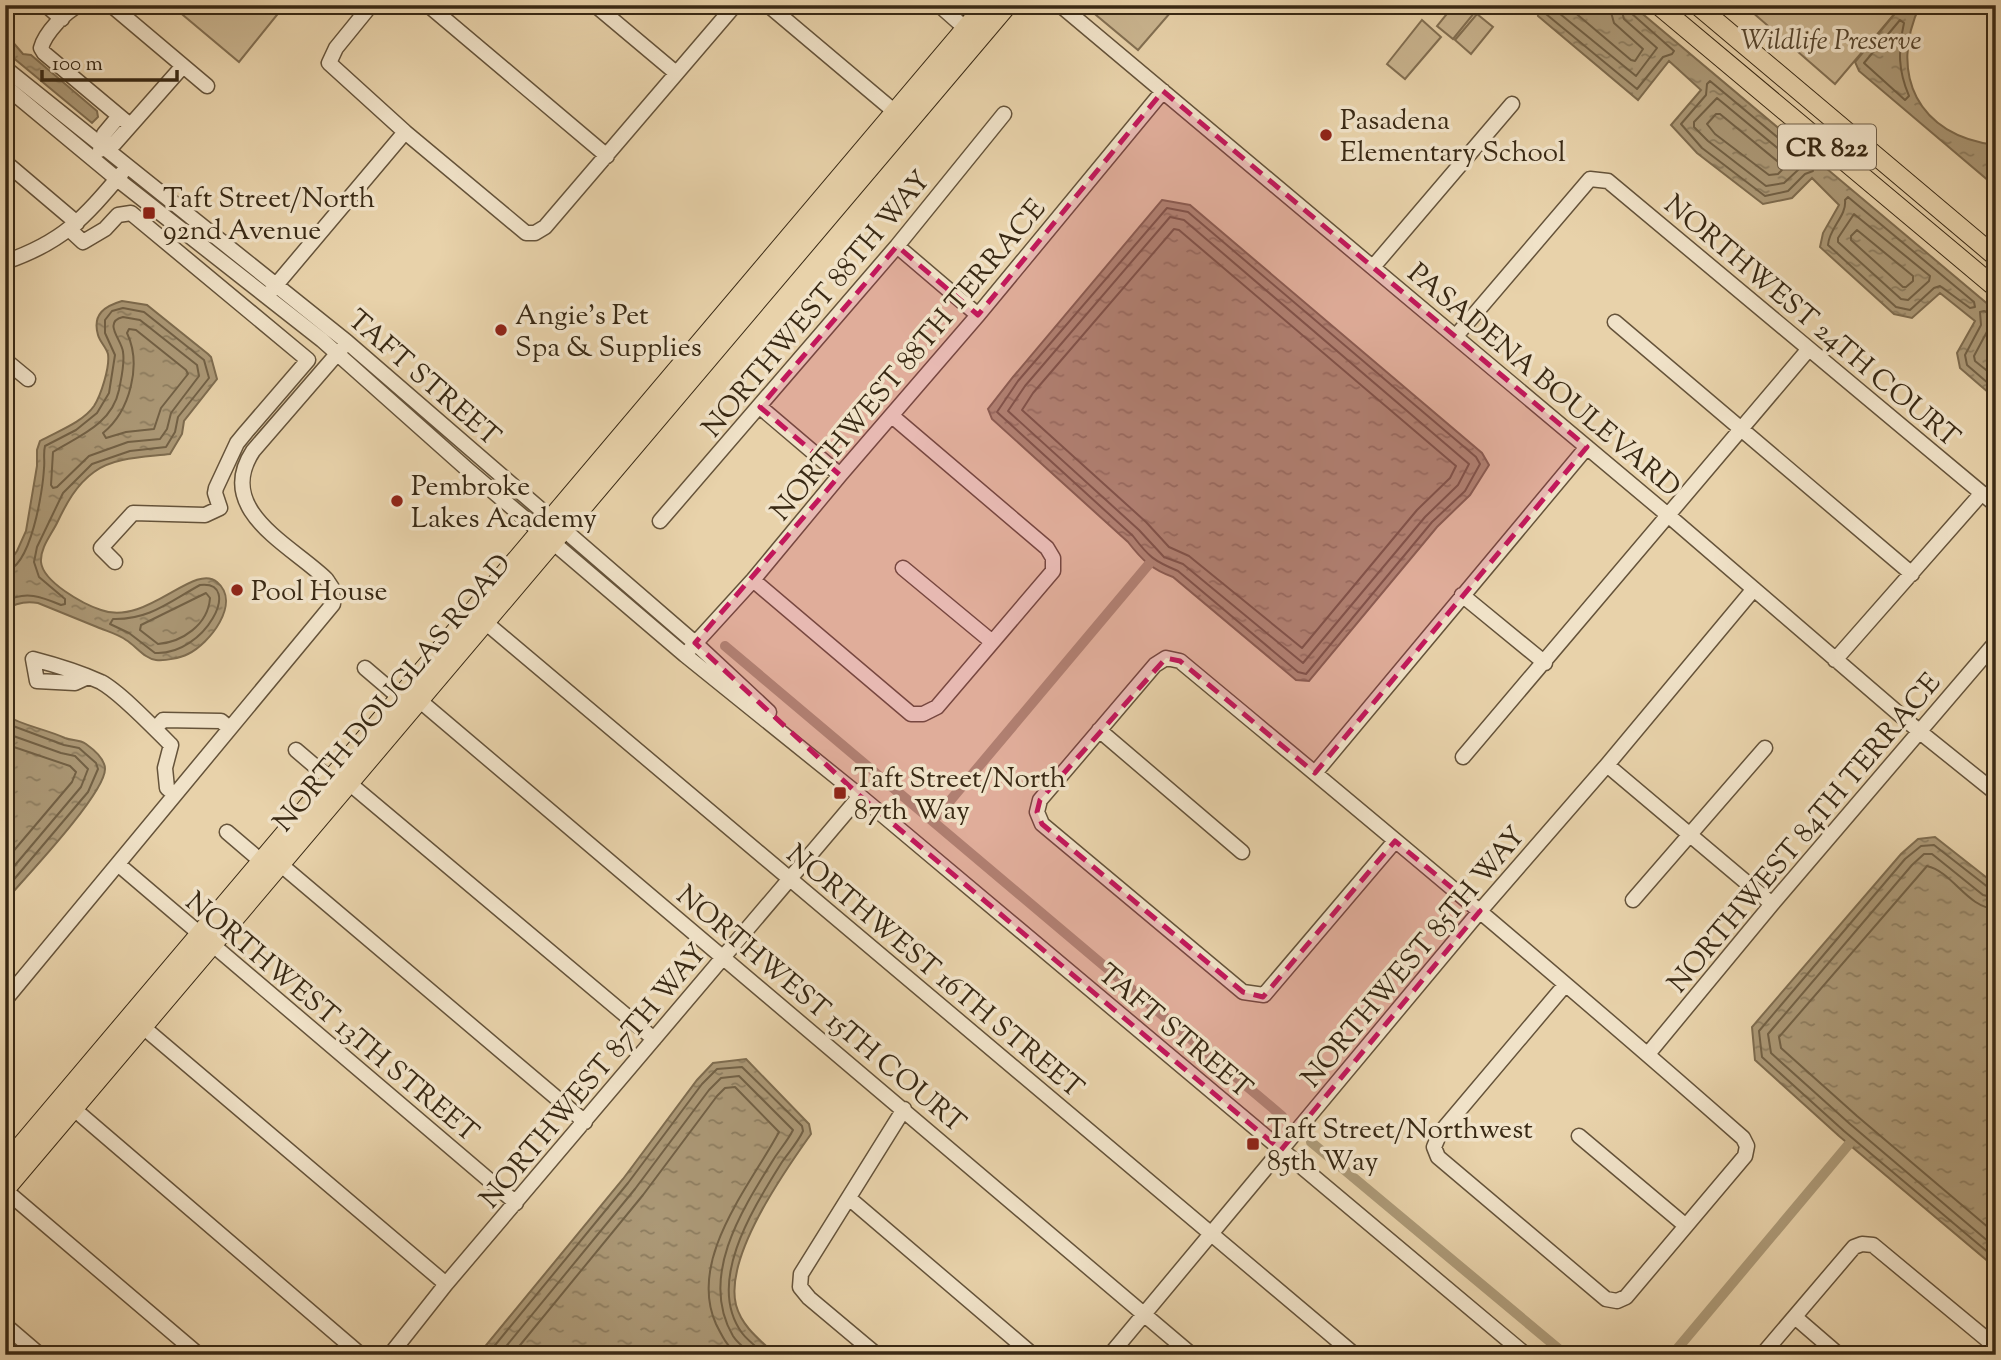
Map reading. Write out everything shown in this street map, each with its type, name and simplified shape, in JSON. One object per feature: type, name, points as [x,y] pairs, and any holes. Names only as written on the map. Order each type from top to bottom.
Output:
[{"type":"main road","name":"NORTH DOUGLAS ROAD","points":[[901,117],[965,28],[985,5]]},
{"type":"main road","name":"NORTH DOUGLAS ROAD","points":[[5,1190],[143,1027],[261,861],[399,697],[464,621],[552,530],[901,117],[1008,5]]},
{"type":"main road","name":"CR 822","points":[[1658,5],[1996,288]]},
{"type":"main road","name":"CR 822","points":[[1697,5],[1996,257]]},
{"type":"main road","name":"NORTH DOUGLAS ROAD","points":[[5,1164],[205,940],[280,864],[485,622],[552,530]]},
{"type":"main road","points":[[423,695],[437,666],[462,636],[464,621]]},
{"type":"street","points":[[46,5],[62,19]]},
{"type":"street","points":[[79,5],[62,19],[41,48],[125,121]]},
{"type":"street","points":[[111,5],[207,86]]},
{"type":"street","points":[[372,5],[336,48],[329,63],[405,132],[526,233],[536,233],[545,227],[735,5]]},
{"type":"street","points":[[428,5],[607,156]]},
{"type":"street","points":[[595,5],[676,73]]},
{"type":"street","points":[[768,5],[901,117]]},
{"type":"street","points":[[939,5],[965,28]]},
{"type":"street","name":"PASADENA BOULEVARD","points":[[1060,5],[1669,516],[1920,732],[1996,793]]},
{"type":"street","points":[[92,159],[103,146],[114,144],[125,121],[183,65]]},
{"type":"street","name":"TAFT STREET","points":[[5,68],[12,91],[92,159],[337,353],[468,470],[552,530],[695,643],[860,796]]},
{"type":"street","name":"TAFT STREET","points":[[12,91],[103,146],[347,342],[685,655],[860,796],[1526,1355]]},
{"type":"street","name":"NORTHWEST 88TH TERRACE","points":[[685,655],[754,580],[1163,91]]},
{"type":"street","points":[[1373,267],[1511,104]]},
{"type":"street","name":"NORTHWEST 88TH WAY","points":[[660,522],[897,246],[1004,114]]},
{"type":"street","points":[[266,296],[405,132]]},
{"type":"street","points":[[5,162],[73,226],[83,242],[105,229],[118,215],[131,213],[309,360],[237,443],[216,488],[220,508]]},
{"type":"street","points":[[5,262],[36,251],[73,226],[128,166]]},
{"type":"street","name":"NORTHWEST 24TH COURT","points":[[1455,336],[1590,179],[1608,181],[1996,505]]},
{"type":"street","points":[[897,246],[978,314]]},
{"type":"street","points":[[1615,321],[1912,574]]},
{"type":"street","points":[[5,1000],[329,611],[334,596],[327,579],[258,521],[244,500],[242,481],[249,458],[347,342]]},
{"type":"street","points":[[1463,757],[1808,349]]},
{"type":"street","points":[[5,359],[28,379]]},
{"type":"street","points":[[760,407],[840,475]]},
{"type":"street","points":[[754,580],[911,714],[923,715],[937,707],[1053,571],[1052,558],[1047,548],[892,416]]},
{"type":"street","points":[[1315,773],[1587,447]]},
{"type":"street","points":[[1835,660],[1982,493]]},
{"type":"street","points":[[115,562],[101,548],[133,513],[205,515],[244,500]]},
{"type":"street","points":[[903,568],[991,641]]},
{"type":"street","name":"NORTHWEST 85TH WAY","points":[[1110,1355],[1480,911],[1607,765],[1753,590]]},
{"type":"street","points":[[1462,595],[1545,663]]},
{"type":"street","name":"NORTHWEST 16TH STREET","points":[[485,622],[1355,1355]]},
{"type":"street","name":"NORTHWEST 84TH TERRACE","points":[[1648,1054],[1996,642]]},
{"type":"street","points":[[1395,841],[1264,995],[1258,995],[1243,992],[1042,824],[1037,813],[1040,800],[1155,665],[1166,658],[1180,661],[1480,911],[1648,1054],[1743,1138],[1747,1146],[1745,1156],[1626,1297],[1617,1301],[1606,1299],[1438,1157],[1434,1147],[1440,1133],[1565,985]]},
{"type":"street","points":[[365,668],[399,697]]},
{"type":"street","points":[[88,677],[103,683],[171,745],[165,768],[167,788],[174,794]]},
{"type":"street","name":"NORTHWEST 15TH COURT","points":[[423,695],[724,958],[1192,1355]]},
{"type":"street","points":[[156,729],[163,720],[220,721],[229,728]]},
{"type":"street","points":[[1099,730],[1242,852]]},
{"type":"street","points":[[1633,900],[1765,748]]},
{"type":"street","points":[[296,750],[330,779]]},
{"type":"street","points":[[1607,765],[1772,904]]},
{"type":"street","points":[[349,783],[654,1039]]},
{"type":"street","name":"NORTHWEST 87TH WAY","points":[[390,1355],[446,1284],[860,796]]},
{"type":"street","points":[[227,832],[261,861]]},
{"type":"street","points":[[280,864],[585,1122]]},
{"type":"street","name":"NORTHWEST 13TH STREET","points":[[119,865],[516,1203]]},
{"type":"street","points":[[143,1027],[446,1284]]},
{"type":"street","points":[[74,1109],[361,1355]]},
{"type":"street","points":[[877,1355],[809,1298],[800,1287],[801,1274],[904,1110]]},
{"type":"street","points":[[1579,1136],[1686,1226]]},
{"type":"street","points":[[5,1190],[199,1355]]},
{"type":"street","points":[[850,1199],[1033,1355]]},
{"type":"street","points":[[1762,1355],[1854,1247],[1862,1244],[1873,1245],[1996,1347]]},
{"type":"street","points":[[1795,1317],[1839,1355]]},
{"type":"street","points":[[5,1325],[40,1355]]},
{"type":"highlighted area","points":[[1163,91],[1587,447],[1315,773],[1180,661],[1166,658],[1040,800],[1037,812],[1042,824],[1243,992],[1263,997],[1395,841],[1480,911],[1281,1150],[860,796],[695,643],[840,475],[760,407],[897,246],[978,315]]},
{"type":"green space","points":[[171,5],[285,5],[239,62]]},
{"type":"green space","points":[[1084,5],[1177,5],[1138,50]]},
{"type":"green space","points":[[1454,5],[1467,5],[1475,12],[1453,39],[1437,26]]},
{"type":"green space","name":"Wildlife Preserve","points":[[1744,5],[1902,5],[1835,84]]},
{"type":"green space","points":[[1477,14],[1493,27],[1471,54],[1455,40]]},
{"type":"green space","points":[[1422,20],[1441,37],[1405,79],[1387,64]]},
{"type":"water","points":[[1537,5],[1632,5],[1996,311],[1996,399],[1960,368],[1957,353],[1975,321],[1940,293],[1912,318],[1894,314],[1820,247],[1823,233],[1839,205],[1812,178],[1792,198],[1763,204],[1697,153],[1671,125],[1701,90],[1669,61],[1638,100],[1538,16]]},
{"type":"water","points":[[1902,5],[1920,5],[1911,30],[1907,55],[1909,77],[1917,97],[1929,115],[1947,129],[1969,139],[1996,145],[1996,187],[1859,71],[1855,62]]},
{"type":"water","points":[[5,33],[23,54],[31,55],[97,111],[98,117],[92,123],[5,51]]},
{"type":"water","points":[[1162,200],[1190,205],[1482,453],[1489,465],[1470,495],[1437,527],[1309,681],[1296,680],[1173,577],[1148,563],[992,419],[988,409]]},
{"type":"water","points":[[122,301],[147,305],[208,354],[217,379],[184,421],[182,434],[170,454],[111,463],[94,472],[82,483],[46,542],[41,562],[43,570],[65,591],[93,607],[118,613],[135,610],[196,580],[207,578],[217,582],[224,591],[226,601],[220,622],[196,649],[168,660],[152,659],[119,636],[38,603],[21,603],[5,610],[5,568],[26,531],[40,441],[77,421],[94,406],[108,366],[108,354],[98,335],[98,316],[105,308]]},
{"type":"water","points":[[5,715],[27,725],[83,742],[98,755],[105,769],[102,781],[79,816],[5,901]]},
{"type":"water","points":[[1935,837],[1996,885],[1996,1268],[1839,1136],[1755,1060],[1752,1027],[1901,854],[1918,839]]},
{"type":"water","points":[[746,1059],[809,1124],[811,1134],[759,1216],[739,1263],[735,1285],[736,1305],[743,1320],[752,1333],[776,1355],[478,1355],[623,1179],[697,1080],[713,1063]]},
{"type":"waterway","points":[[933,821],[1149,564]]},
{"type":"waterway","points":[[725,646],[1282,1116]]},
{"type":"waterway","points":[[1311,1142],[1566,1355]]},
{"type":"waterway","points":[[1672,1355],[1849,1144]]},
{"type":"place","name":"Pasadena Elementary School","points":[[1326,135]]},
{"type":"place","name":"Taft Street/North 92nd Avenue","points":[[149,213]]},
{"type":"place","name":"Angie's Pet Spa & Supplies","points":[[501,330]]},
{"type":"place","name":"Pembroke Lakes Academy","points":[[397,501]]},
{"type":"place","name":"Pool House","points":[[237,590]]},
{"type":"place","name":"Taft Street/North 87th Way","points":[[840,793]]},
{"type":"place","name":"Taft Street/Northwest 85th Way","points":[[1253,1144]]}]
